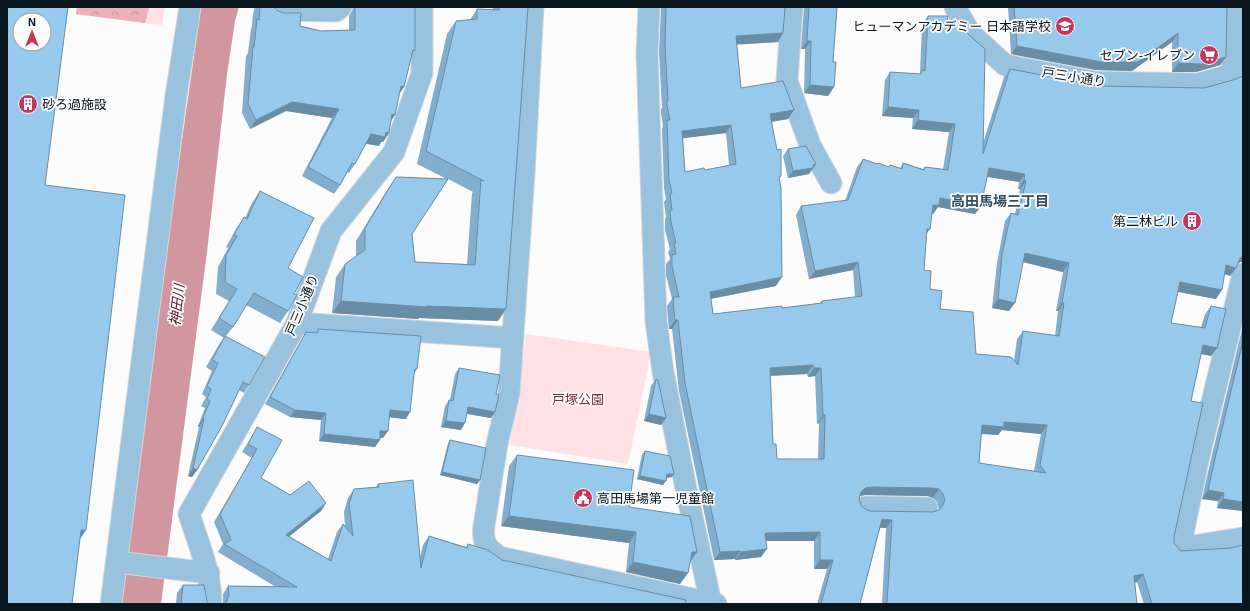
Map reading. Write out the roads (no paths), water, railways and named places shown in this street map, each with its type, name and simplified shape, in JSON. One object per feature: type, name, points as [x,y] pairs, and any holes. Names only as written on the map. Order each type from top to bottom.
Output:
[{"type":"street","points":[[111,604],[123,563],[176,96],[190,7]]},
{"type":"street","points":[[278,10],[336,11],[341,7]]},
{"type":"street","name":"戸三小通り","points":[[211,604],[209,573],[190,514],[297,323],[331,231],[394,152],[422,73],[422,7]]},
{"type":"street","points":[[533,7],[524,174],[509,393],[497,444],[483,538],[489,549],[499,557],[714,603],[686,489],[663,372],[656,321],[647,53],[649,7]]},
{"type":"street","points":[[792,7],[788,81],[810,145],[831,183]]},
{"type":"street","name":"戸三小通り","points":[[955,7],[970,33],[1005,65],[1095,82],[1198,84],[1223,77],[1237,71]]},
{"type":"street","points":[[1233,7],[1237,71]]},
{"type":"street","points":[[1243,274],[1199,456],[1180,548],[1243,538]]},
{"type":"street","points":[[297,323],[513,338]]},
{"type":"street","points":[[865,507],[927,508]]},
{"type":"street","points":[[123,563],[209,573]]},
{"type":"water","name":"神田川","points":[[201,7],[239,7],[235,21],[227,74],[207,252],[161,604],[121,604],[167,245]]},
{"type":"place","name":"ヒューマンアカデミー 日本語学校","points":[[1065,26]]},
{"type":"place","name":"セブン-イレブン","points":[[1209,55]]},
{"type":"place","name":"砂ろ過施設","points":[[28,104]]},
{"type":"place","name":"第二林ビル","points":[[1192,221]]},
{"type":"place","name":"高田馬場第一児童館","points":[[583,498]]},
{"type":"district","name":"高田馬場三丁目","points":[[1000,201]]},
{"type":"park label","name":"戸塚公園","points":[[578,399]]}]
